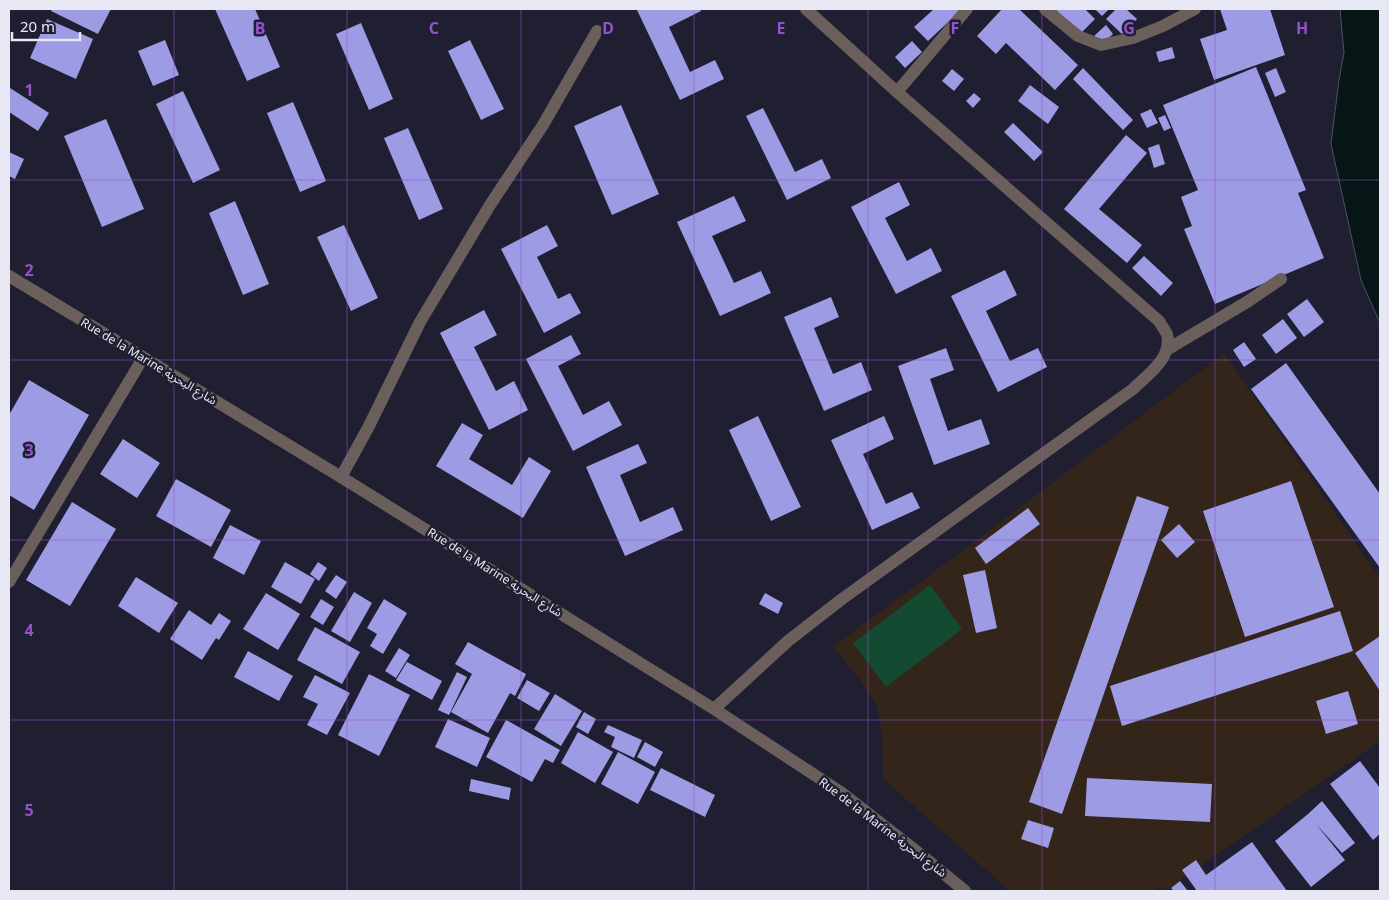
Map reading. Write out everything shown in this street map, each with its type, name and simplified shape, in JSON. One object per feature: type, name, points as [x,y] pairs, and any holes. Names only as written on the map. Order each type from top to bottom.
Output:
[{"type":"street","points":[[806,9],[897,92],[1159,320],[1166,334],[1168,349]]},
{"type":"street","points":[[897,92],[967,9]]},
{"type":"street","points":[[1045,9],[1078,36],[1101,45],[1133,38],[1195,9]]},
{"type":"street","points":[[341,477],[369,426],[420,322],[490,205],[543,125],[598,31]]},
{"type":"street","name":"Rue de la Marine شارع البحرية","points":[[9,276],[341,477],[714,709],[842,793],[965,891]]},
{"type":"street","points":[[714,709],[788,641],[834,605],[1133,389],[1162,360],[1168,349],[1247,302],[1281,279]]},
{"type":"street","points":[[9,582],[143,358]]},
{"type":"shaded area","points":[[1340,9],[1380,9],[1380,323],[1361,280],[1331,144],[1344,53]]},
{"type":"shaded area","points":[[1224,353],[1380,578],[1380,741],[1165,891],[1158,886],[1153,891],[1010,891],[883,779],[882,732],[877,707],[862,683],[833,646],[953,558]]},
{"type":"green space","points":[[930,585],[962,629],[886,687],[853,643]]},
{"type":"building","points":[[52,9],[111,9],[98,34],[51,11]]},
{"type":"building","points":[[215,9],[255,9],[280,67],[247,81]]},
{"type":"building","points":[[700,9],[701,11],[669,27],[690,72],[715,60],[724,79],[680,100],[637,10]]},
{"type":"building","points":[[934,9],[962,9],[928,41],[914,27]]},
{"type":"building","points":[[1002,9],[1019,9],[1078,65],[1055,90],[1006,43],[996,54],[977,36]]},
{"type":"building","points":[[1055,9],[1085,9],[1095,19],[1080,34]]},
{"type":"building","points":[[1095,9],[1109,9],[1102,16]]},
{"type":"building","points":[[1116,9],[1126,9],[1137,19],[1122,34],[1106,19]]},
{"type":"building","points":[[1220,9],[1270,9],[1285,55],[1214,80],[1200,39],[1227,30]]},
{"type":"building","points":[[47,19],[93,39],[76,79],[30,58]]},
{"type":"building","points":[[361,23],[393,99],[369,110],[336,34]]},
{"type":"building","points":[[1106,25],[1113,34],[1102,44],[1094,36]]},
{"type":"building","points":[[165,40],[179,75],[153,86],[138,51]]},
{"type":"building","points":[[470,40],[504,109],[481,120],[448,51]]},
{"type":"building","points":[[912,41],[922,52],[905,68],[895,57]]},
{"type":"building","points":[[1172,47],[1175,58],[1159,62],[1156,52]]},
{"type":"building","points":[[1256,67],[1306,190],[1298,193],[1324,258],[1215,304],[1184,229],[1192,226],[1181,197],[1198,190],[1163,105]]},
{"type":"building","points":[[1083,68],[1133,120],[1123,130],[1073,79]]},
{"type":"building","points":[[1276,68],[1286,92],[1275,97],[1265,73]]},
{"type":"building","points":[[952,69],[964,79],[954,91],[942,81]]},
{"type":"building","points":[[1030,85],[1059,107],[1048,124],[1018,101]]},
{"type":"building","points":[[10,88],[49,113],[38,131],[9,112]]},
{"type":"building","points":[[183,91],[220,170],[193,183],[156,104]]},
{"type":"building","points":[[974,93],[981,99],[973,108],[966,101]]},
{"type":"building","points":[[293,102],[326,181],[300,192],[267,113]]},
{"type":"building","points":[[621,105],[659,194],[612,215],[574,126]]},
{"type":"building","points":[[763,108],[795,172],[822,159],[831,178],[787,200],[746,116]]},
{"type":"building","points":[[1151,109],[1158,123],[1147,128],[1140,114]]},
{"type":"building","points":[[1165,115],[1171,128],[1164,131],[1158,118]]},
{"type":"building","points":[[106,119],[144,209],[102,227],[64,136]]},
{"type":"building","points":[[1013,123],[1043,152],[1034,161],[1004,132]]},
{"type":"building","points":[[408,128],[443,209],[419,220],[384,138]]},
{"type":"building","points":[[1126,135],[1147,153],[1099,209],[1142,245],[1127,263],[1064,209]]},
{"type":"building","points":[[1159,144],[1165,164],[1154,168],[1148,148]]},
{"type":"building","points":[[9,152],[24,159],[15,179],[9,176]]},
{"type":"building","points":[[899,182],[910,205],[885,218],[907,261],[931,248],[942,271],[896,294],[851,207]]},
{"type":"building","points":[[734,196],[746,221],[712,236],[734,283],[761,271],[771,293],[720,316],[677,222]]},
{"type":"building","points":[[235,201],[269,284],[243,295],[209,213]]},
{"type":"building","points":[[344,225],[378,298],[351,311],[317,237]]},
{"type":"building","points":[[547,225],[558,246],[537,257],[558,299],[570,293],[581,313],[544,333],[501,249]]},
{"type":"building","points":[[1144,256],[1173,283],[1161,296],[1132,268]]},
{"type":"building","points":[[1005,270],[1017,295],[986,311],[1010,361],[1038,348],[1047,367],[998,392],[951,296]]},
{"type":"building","points":[[831,297],[839,317],[814,328],[833,374],[861,362],[872,390],[824,411],[784,317]]},
{"type":"building","points":[[1307,299],[1324,322],[1304,337],[1287,314]]},
{"type":"building","points":[[484,310],[497,335],[474,347],[496,391],[514,381],[528,410],[489,430],[440,333]]},
{"type":"building","points":[[1283,319],[1297,338],[1276,354],[1262,335]]},
{"type":"building","points":[[571,335],[581,354],[558,366],[583,415],[609,401],[622,425],[573,451],[526,359]]},
{"type":"building","points":[[1244,342],[1256,359],[1244,367],[1233,350]]},
{"type":"building","points":[[946,348],[954,370],[930,379],[948,431],[981,419],[990,444],[934,465],[898,366]]},
{"type":"building","points":[[1286,363],[1380,494],[1380,568],[1251,389]]},
{"type":"building","points":[[29,380],[89,415],[34,510],[9,495],[9,415]]},
{"type":"building","points":[[758,416],[801,507],[771,521],[729,430]]},
{"type":"building","points":[[884,416],[894,439],[863,454],[886,504],[912,492],[920,508],[872,530],[831,440]]},
{"type":"building","points":[[462,423],[483,435],[469,459],[512,485],[529,457],[551,471],[523,518],[436,466]]},
{"type":"building","points":[[123,439],[160,463],[137,498],[100,474]]},
{"type":"building","points":[[638,444],[647,463],[620,475],[640,522],[673,507],[683,530],[625,556],[586,467]]},
{"type":"building","points":[[176,479],[231,510],[211,547],[156,516]]},
{"type":"building","points":[[1291,481],[1334,607],[1245,637],[1203,511]]},
{"type":"building","points":[[1137,496],[1169,507],[1062,814],[1029,802]]},
{"type":"building","points":[[72,502],[116,529],[70,606],[26,580]]},
{"type":"building","points":[[1028,508],[1040,524],[986,564],[975,548]]},
{"type":"building","points":[[1179,524],[1195,542],[1177,558],[1161,540]]},
{"type":"building","points":[[230,525],[261,541],[244,575],[213,558]]},
{"type":"building","points":[[285,562],[315,579],[301,604],[271,587]]},
{"type":"building","points":[[318,562],[327,568],[319,581],[310,574]]},
{"type":"building","points":[[985,570],[997,628],[976,633],[963,575]]},
{"type":"building","points":[[336,575],[347,582],[336,599],[325,591]]},
{"type":"building","points":[[136,577],[178,603],[159,633],[118,606]]},
{"type":"building","points":[[354,592],[372,603],[350,642],[331,631]]},
{"type":"building","points":[[266,593],[300,614],[278,650],[243,629]]},
{"type":"building","points":[[765,593],[783,603],[778,614],[759,604]]},
{"type":"building","points":[[321,599],[334,607],[323,625],[310,617]]},
{"type":"building","points":[[384,599],[407,613],[383,654],[370,646],[377,634],[367,628]]},
{"type":"building","points":[[189,610],[211,625],[219,613],[231,621],[219,640],[216,638],[202,660],[170,639]]},
{"type":"building","points":[[1340,611],[1353,651],[1122,726],[1110,686]]},
{"type":"building","points":[[315,627],[360,652],[342,684],[297,660]]},
{"type":"building","points":[[1380,636],[1380,691],[1355,653]]},
{"type":"building","points":[[468,642],[526,674],[515,696],[510,693],[488,733],[451,712],[472,674],[455,664]]},
{"type":"building","points":[[399,648],[410,655],[396,678],[385,671]]},
{"type":"building","points":[[248,651],[293,676],[279,701],[234,677]]},
{"type":"building","points":[[407,662],[442,681],[432,700],[396,680]]},
{"type":"building","points":[[457,672],[467,677],[449,715],[438,710]]},
{"type":"building","points":[[369,674],[410,695],[379,756],[338,735]]},
{"type":"building","points":[[315,675],[350,693],[327,735],[307,725],[318,704],[303,697]]},
{"type":"building","points":[[527,680],[550,693],[539,711],[517,698]]},
{"type":"building","points":[[1348,691],[1358,724],[1326,734],[1316,701]]},
{"type":"building","points":[[555,694],[582,711],[561,746],[534,729]]},
{"type":"building","points":[[584,712],[596,719],[588,734],[576,727]]},
{"type":"building","points":[[448,719],[490,738],[477,767],[435,747]]},
{"type":"building","points":[[506,720],[560,750],[553,763],[545,759],[532,782],[486,757]]},
{"type":"building","points":[[608,725],[642,740],[634,758],[611,747],[615,737],[604,732]]},
{"type":"building","points":[[578,732],[613,752],[595,783],[561,763]]},
{"type":"building","points":[[645,742],[663,752],[655,767],[637,757]]},
{"type":"building","points":[[618,752],[655,772],[638,804],[601,784]]},
{"type":"building","points":[[1360,761],[1380,788],[1380,834],[1373,840],[1330,784]]},
{"type":"building","points":[[661,768],[715,795],[705,817],[650,790]]},
{"type":"building","points":[[1087,778],[1212,784],[1210,822],[1085,816]]},
{"type":"building","points":[[471,779],[511,788],[509,800],[469,791]]},
{"type":"building","points":[[1322,801],[1355,843],[1342,853],[1316,824],[1345,860],[1311,887],[1275,841]]},
{"type":"building","points":[[1028,820],[1054,828],[1048,848],[1021,839]]},
{"type":"building","points":[[1252,842],[1287,891],[1197,891],[1182,870],[1196,860],[1206,875]]},
{"type":"building","points":[[1180,881],[1188,891],[1174,891],[1171,888]]}]
